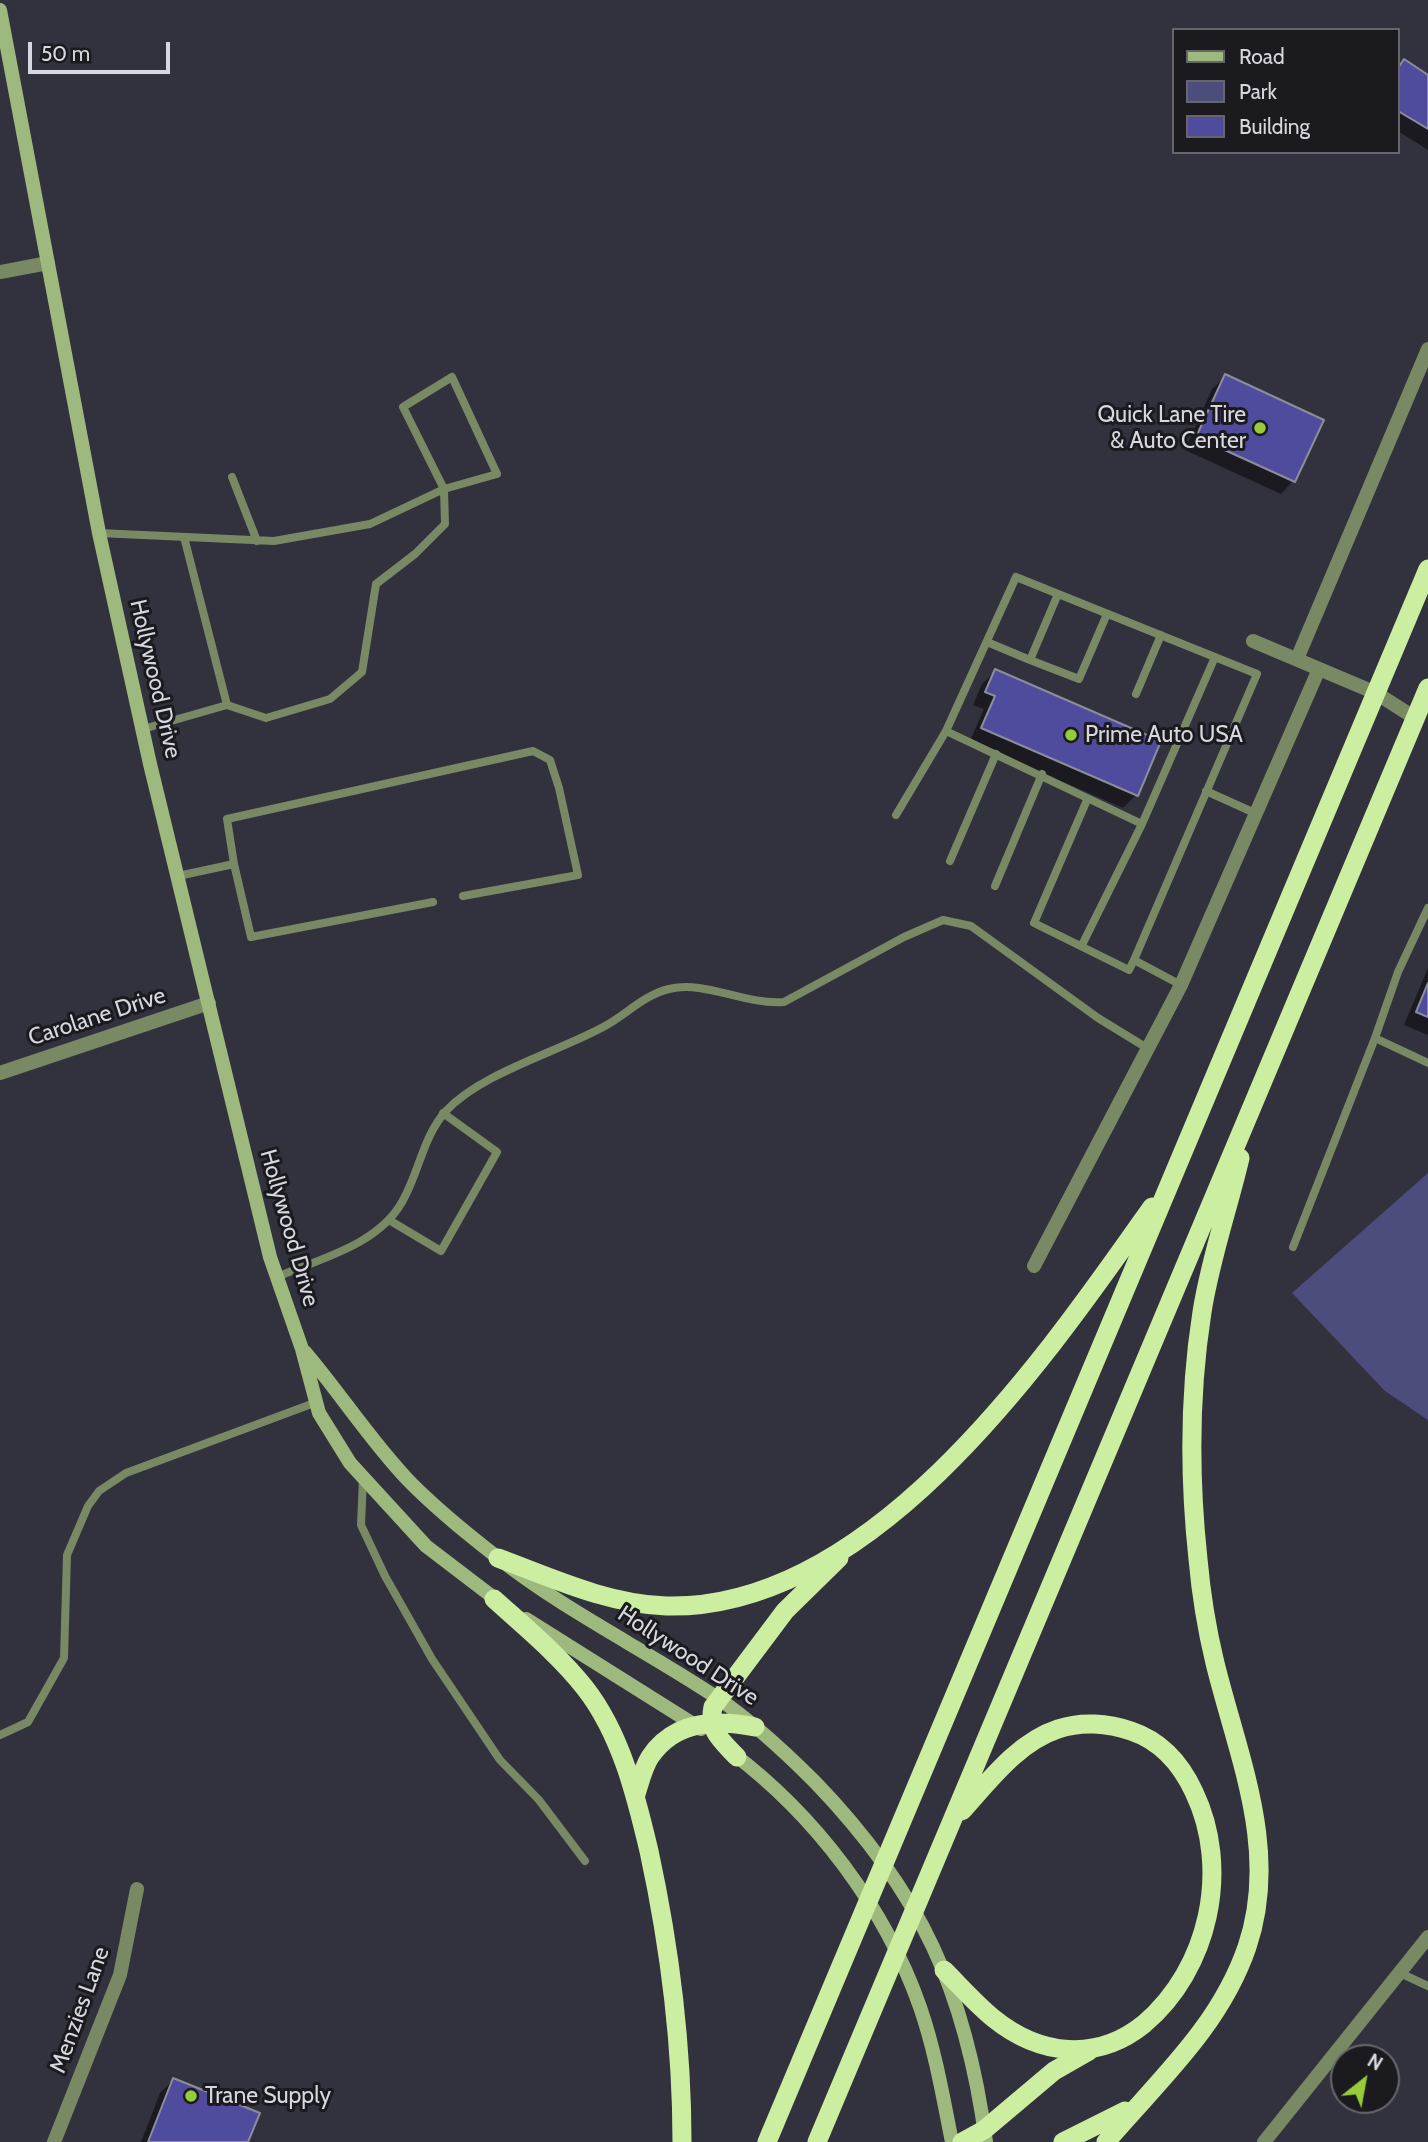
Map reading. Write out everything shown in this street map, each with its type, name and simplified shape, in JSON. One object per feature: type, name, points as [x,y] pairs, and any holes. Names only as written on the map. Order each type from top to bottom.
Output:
[{"type":"highway","points":[[767,2142],[1428,569]]},
{"type":"highway","points":[[817,2142],[1256,1094],[1422,721],[1428,688]]},
{"type":"highway","points":[[1106,2142],[1196,2039],[1228,1994],[1247,1945],[1256,1908],[1260,1858],[1256,1818],[1215,1661],[1198,1563],[1189,1475],[1191,1406],[1202,1310],[1256,1094]]},
{"type":"highway","points":[[703,1723],[718,1698],[785,1611],[855,1543],[914,1496],[1006,1400],[1071,1322],[1173,1177]]},
{"type":"highway","points":[[498,1558],[589,1592],[629,1602],[666,1606],[711,1604],[785,1581],[855,1543]]},
{"type":"highway","points":[[494,1599],[586,1688],[605,1718],[636,1794],[663,1916],[674,1992],[682,2074],[682,2142]]},
{"type":"highway","points":[[636,1794],[648,1759],[674,1734],[703,1723],[755,1727]]},
{"type":"highway","points":[[703,1723],[737,1757]]},
{"type":"highway","points":[[951,1822],[1030,1743],[1058,1729],[1086,1724],[1116,1726],[1143,1735],[1166,1751],[1184,1771],[1209,1833],[1213,1869],[1210,1908],[1197,1952],[1181,1984],[1158,2011],[1113,2044],[1089,2052],[1031,2089],[985,2136],[962,2142]]},
{"type":"highway","points":[[944,1970],[994,2019],[1027,2038],[1059,2048],[1089,2052]]},
{"type":"highway","points":[[1063,2142],[1104,2124],[1140,2103]]},
{"type":"main road","name":"Hollywood Drive","points":[[0,10],[99,533],[143,729],[277,1277],[302,1349],[319,1413],[363,1478],[426,1546],[494,1599],[703,1723]]},
{"type":"main road","name":"Hollywood Drive","points":[[302,1349],[407,1479],[498,1558],[565,1604],[718,1698],[755,1727],[820,1787],[886,1863],[927,1931],[944,1970],[965,2032],[985,2136]]},
{"type":"main road","points":[[737,1757],[787,1802],[854,1879],[891,1941],[920,2007],[952,2142]]},
{"type":"street","points":[[0,272],[48,263]]},
{"type":"street","points":[[1297,659],[1428,349]]},
{"type":"street","points":[[1253,641],[1376,693],[1422,721]]},
{"type":"street","points":[[1034,1266],[1181,985],[1319,669]]},
{"type":"street","name":"Carolane Drive","points":[[0,1073],[209,1003]]},
{"type":"street","name":"Menzies Lane","points":[[54,2142],[120,1975],[132,1928],[137,1889]]},
{"type":"street","points":[[1264,2142],[1428,1937]]},
{"type":"lane","points":[[99,533],[274,541],[370,524],[444,489],[498,474],[452,377],[403,407],[444,489],[445,524],[415,554],[376,584],[362,672],[330,699],[266,718],[227,705],[143,729]]},
{"type":"lane","points":[[232,477],[257,541]]},
{"type":"lane","points":[[184,537],[227,705]]},
{"type":"lane","points":[[896,815],[946,731],[1016,578],[1257,674],[1129,970],[1034,923],[1087,800]]},
{"type":"lane","points":[[1030,660],[1058,594]]},
{"type":"lane","points":[[987,642],[1079,679],[1107,614]]},
{"type":"lane","points":[[1136,694],[1161,635]]},
{"type":"lane","points":[[1082,946],[1142,824],[1215,657]]},
{"type":"lane","points":[[946,731],[1142,824]]},
{"type":"lane","points":[[433,902],[251,937],[234,864],[227,819],[397,779],[533,751],[550,760],[559,788],[578,875],[463,896]]},
{"type":"lane","points":[[950,861],[996,754]]},
{"type":"lane","points":[[995,886],[1042,775]]},
{"type":"lane","points":[[1206,791],[1257,814]]},
{"type":"lane","points":[[178,876],[234,864]]},
{"type":"lane","points":[[1293,1247],[1376,1038],[1398,972],[1428,908]]},
{"type":"lane","points":[[277,1277],[371,1236],[389,1220],[402,1202],[443,1113],[475,1087],[573,1043],[609,1024],[635,1004],[668,989],[706,988],[765,1003],[785,1002],[904,937],[943,920],[971,926],[1098,1018],[1147,1048]]},
{"type":"lane","points":[[1134,960],[1181,985]]},
{"type":"lane","points":[[1376,1038],[1428,1063]]},
{"type":"lane","points":[[389,1220],[441,1251],[497,1152],[443,1113]]},
{"type":"lane","points":[[0,1735],[28,1722],[64,1658],[67,1555],[82,1514],[99,1491],[126,1473],[317,1402]]},
{"type":"lane","points":[[363,1478],[361,1525],[385,1576],[432,1659],[500,1760],[539,1800],[586,1861]]},
{"type":"lane","points":[[1400,1973],[1428,1986]]},
{"type":"green space","points":[[1428,1173],[1428,1420],[1385,1391],[1292,1293]]},
{"type":"building","points":[[1404,59],[1428,75],[1428,129],[1400,112],[1400,65]]},
{"type":"building","name":"Quick Lane Tire & Auto Center","points":[[1225,374],[1324,420],[1295,482],[1196,437]]},
{"type":"building","name":"Prime Auto USA","points":[[995,669],[1161,741],[1138,796],[981,728],[995,696],[985,692]]},
{"type":"building","points":[[1428,983],[1428,1017],[1416,1012]]},
{"type":"building","name":"Trane Supply","points":[[173,2078],[260,2113],[248,2142],[148,2142]]},
{"type":"place","name":"Quick Lane Tire & Auto Center","points":[[1260,428]]},
{"type":"place","name":"Prime Auto USA","points":[[1071,735]]},
{"type":"place","name":"Trane Supply","points":[[191,2096]]}]
